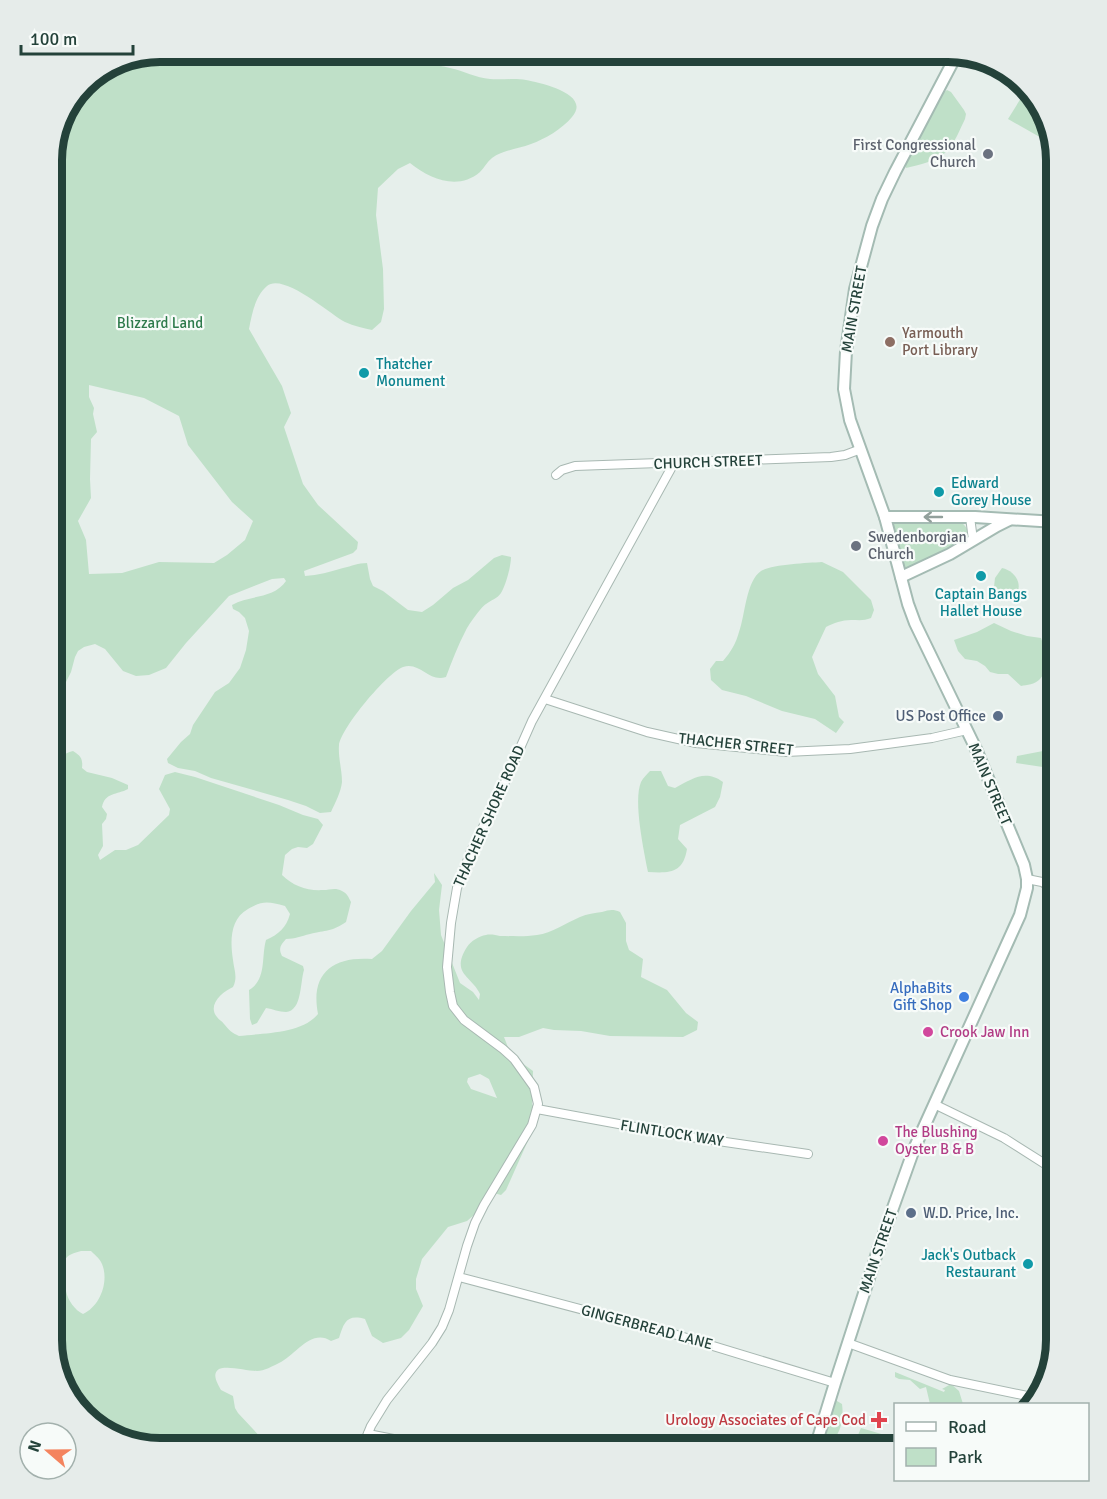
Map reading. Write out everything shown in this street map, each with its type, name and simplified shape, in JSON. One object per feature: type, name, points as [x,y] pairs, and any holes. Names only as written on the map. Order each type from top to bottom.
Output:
[{"type":"main road","name":"MAIN STREET","points":[[818,1438],[914,1149],[1020,915],[1026,896],[1027,879],[1016,844],[967,730],[915,623],[885,517],[848,412],[844,383],[850,320],[860,265],[872,226],[882,199],[953,62]]},
{"type":"main road","points":[[885,517],[970,517],[1046,521]]},
{"type":"main road","points":[[901,577],[950,554],[1003,522],[1012,519]]},
{"type":"street","name":"CHURCH STREET","points":[[556,475],[562,470],[575,466],[831,457],[846,455],[861,449]]},
{"type":"street","name":"THACHER SHORE ROAD","points":[[537,1109],[538,1100],[534,1086],[514,1059],[503,1048],[468,1024],[456,1011],[450,992],[447,966],[453,902],[471,851],[501,791],[526,733],[674,463]]},
{"type":"street","points":[[970,517],[973,540]]},
{"type":"street","name":"THACHER STREET","points":[[545,699],[647,732],[696,743],[786,752],[850,749],[932,738],[967,730]]},
{"type":"street","points":[[1027,879],[1046,885]]},
{"type":"street","points":[[934,1104],[1004,1138],[1046,1165]]},
{"type":"street","points":[[367,1437],[387,1400],[439,1332],[449,1310],[475,1223],[532,1125],[537,1109]]},
{"type":"street","name":"FLINTLOCK WAY","points":[[537,1109],[684,1136],[808,1154]]},
{"type":"street","name":"GINGERBREAD LANE","points":[[459,1277],[668,1332],[835,1383]]},
{"type":"street","points":[[848,1343],[950,1380],[1027,1396]]},
{"type":"street","points":[[368,1434],[385,1437]]},
{"type":"green space","name":"Blizzard Land","points":[[147,62],[432,62],[485,78],[522,79],[552,87],[570,96],[575,102],[576,109],[568,121],[536,142],[496,155],[471,178],[463,181],[444,181],[426,174],[410,163],[398,169],[378,188],[376,215],[383,269],[384,309],[381,322],[372,330],[345,322],[295,289],[284,285],[274,283],[267,286],[255,306],[249,329],[282,386],[291,413],[284,427],[303,484],[318,505],[358,542],[357,549],[353,553],[304,571],[305,576],[367,563],[373,586],[408,610],[422,612],[453,588],[468,580],[494,558],[502,555],[511,557],[508,575],[501,593],[478,612],[470,624],[446,677],[434,677],[415,667],[403,667],[376,690],[356,714],[339,745],[342,782],[331,812],[320,813],[288,800],[211,778],[195,771],[178,768],[168,763],[167,759],[190,734],[193,725],[215,692],[229,683],[240,668],[249,631],[245,618],[233,609],[232,605],[275,591],[286,581],[284,578],[272,579],[229,596],[166,668],[149,675],[136,676],[123,671],[105,649],[95,644],[78,651],[62,690],[62,153],[65,134],[82,100],[95,86],[111,75]],"holes":[[[89,385],[144,398],[179,416],[188,445],[232,502],[253,521],[245,540],[214,563],[159,562],[122,573],[89,574],[86,540],[78,521],[91,498],[91,439],[97,432],[94,408],[89,397]]]},
{"type":"green space","points":[[947,90],[951,92],[966,114],[957,136],[938,158],[906,168],[905,164],[943,93]]},
{"type":"green space","points":[[1022,96],[1038,122],[1043,139],[1008,119]]},
{"type":"green space","points":[[896,521],[960,521],[968,530],[968,535],[966,542],[908,569],[904,567],[892,526]]},
{"type":"green space","points":[[822,562],[843,572],[871,600],[874,610],[871,618],[844,621],[826,627],[812,657],[818,674],[835,696],[839,717],[844,722],[836,733],[815,719],[782,711],[746,696],[722,690],[711,680],[710,669],[716,661],[723,661],[733,647],[749,590],[761,571],[782,565]]},
{"type":"green space","points":[[1002,568],[1012,573],[1018,581],[1018,591],[1011,600],[1002,596],[994,587],[995,578]]},
{"type":"green space","points":[[994,623],[1011,631],[1041,638],[1046,665],[1045,671],[1037,681],[1021,686],[1008,674],[990,672],[977,661],[965,659],[958,651],[954,640]]},
{"type":"green space","points":[[1046,750],[1046,768],[1016,763],[1017,756]]},
{"type":"green space","points":[[73,751],[82,760],[82,768],[87,772],[112,778],[128,785],[128,789],[109,796],[102,807],[107,814],[102,824],[103,846],[98,855],[100,860],[115,850],[126,850],[138,845],[169,815],[170,809],[159,789],[165,775],[175,772],[279,805],[318,819],[323,825],[313,844],[307,848],[292,849],[285,855],[282,875],[306,889],[335,889],[344,892],[351,902],[346,922],[336,928],[286,939],[280,951],[282,956],[303,966],[304,970],[298,1002],[295,1007],[286,1012],[266,1008],[257,1023],[252,1025],[249,990],[259,980],[266,940],[281,930],[290,914],[285,906],[266,903],[253,906],[242,913],[235,925],[232,938],[235,977],[233,987],[217,999],[214,1008],[218,1018],[239,1036],[292,1029],[311,1021],[318,1014],[316,1000],[318,988],[327,970],[346,961],[372,959],[382,951],[435,882],[434,873],[442,885],[439,910],[441,935],[460,983],[473,992],[479,1000],[480,994],[464,974],[461,963],[467,947],[475,939],[488,935],[543,934],[583,916],[613,910],[620,912],[626,923],[626,941],[629,950],[643,959],[641,977],[667,990],[686,1013],[698,1022],[697,1030],[683,1037],[610,1036],[543,1028],[519,1037],[504,1037],[511,1055],[533,1071],[532,1104],[539,1116],[506,1190],[501,1195],[494,1193],[489,1202],[467,1221],[448,1227],[422,1259],[416,1279],[416,1289],[423,1306],[409,1330],[401,1338],[383,1343],[372,1336],[365,1319],[354,1318],[347,1321],[339,1338],[331,1341],[324,1338],[310,1340],[285,1359],[263,1370],[227,1368],[217,1371],[216,1379],[221,1390],[233,1396],[238,1413],[260,1437],[153,1437],[122,1430],[90,1409],[75,1388],[65,1365],[62,1352],[62,756]],"holes":[[[480,1074],[489,1079],[497,1098],[471,1089],[467,1082],[468,1078]],[[91,1251],[104,1269],[104,1284],[95,1305],[83,1314],[68,1298],[63,1266],[64,1261],[71,1254]]]},
{"type":"green space","points":[[650,771],[661,771],[668,786],[675,788],[704,776],[710,776],[723,782],[715,807],[680,825],[678,839],[687,849],[682,863],[678,868],[669,872],[648,872],[644,852],[638,801],[642,781]]},
{"type":"green space","points":[[895,1372],[944,1392],[945,1390],[942,1389],[951,1384],[959,1391],[963,1403],[930,1403],[926,1387],[920,1389],[910,1380],[895,1377]]},
{"type":"green space","points":[[834,1401],[837,1401],[842,1404],[841,1425],[835,1438],[823,1438]]},
{"type":"green space","points":[[861,1428],[894,1438],[894,1438],[857,1438]]},
{"type":"place","name":"First Congressional Church","points":[[988,154]]},
{"type":"place","name":"Yarmouth Port Library","points":[[890,342]]},
{"type":"place","name":"Thatcher Monument","points":[[364,373]]},
{"type":"place","name":"Edward Gorey House","points":[[939,492]]},
{"type":"place","name":"Swedenborgian Church","points":[[856,546]]},
{"type":"place","name":"Captain Bangs Hallet House","points":[[981,576]]},
{"type":"place","name":"US Post Office","points":[[998,716]]},
{"type":"place","name":"AlphaBits Gift Shop","points":[[964,997]]},
{"type":"place","name":"Crook Jaw Inn","points":[[928,1032]]},
{"type":"place","name":"The Blushing Oyster B & B","points":[[883,1141]]},
{"type":"place","name":"W.D. Price, Inc.","points":[[911,1213]]},
{"type":"place","name":"Jack's Outback Restaurant","points":[[1028,1264]]},
{"type":"place","name":"Urology Associates of Cape Cod","points":[[879,1420]]}]
